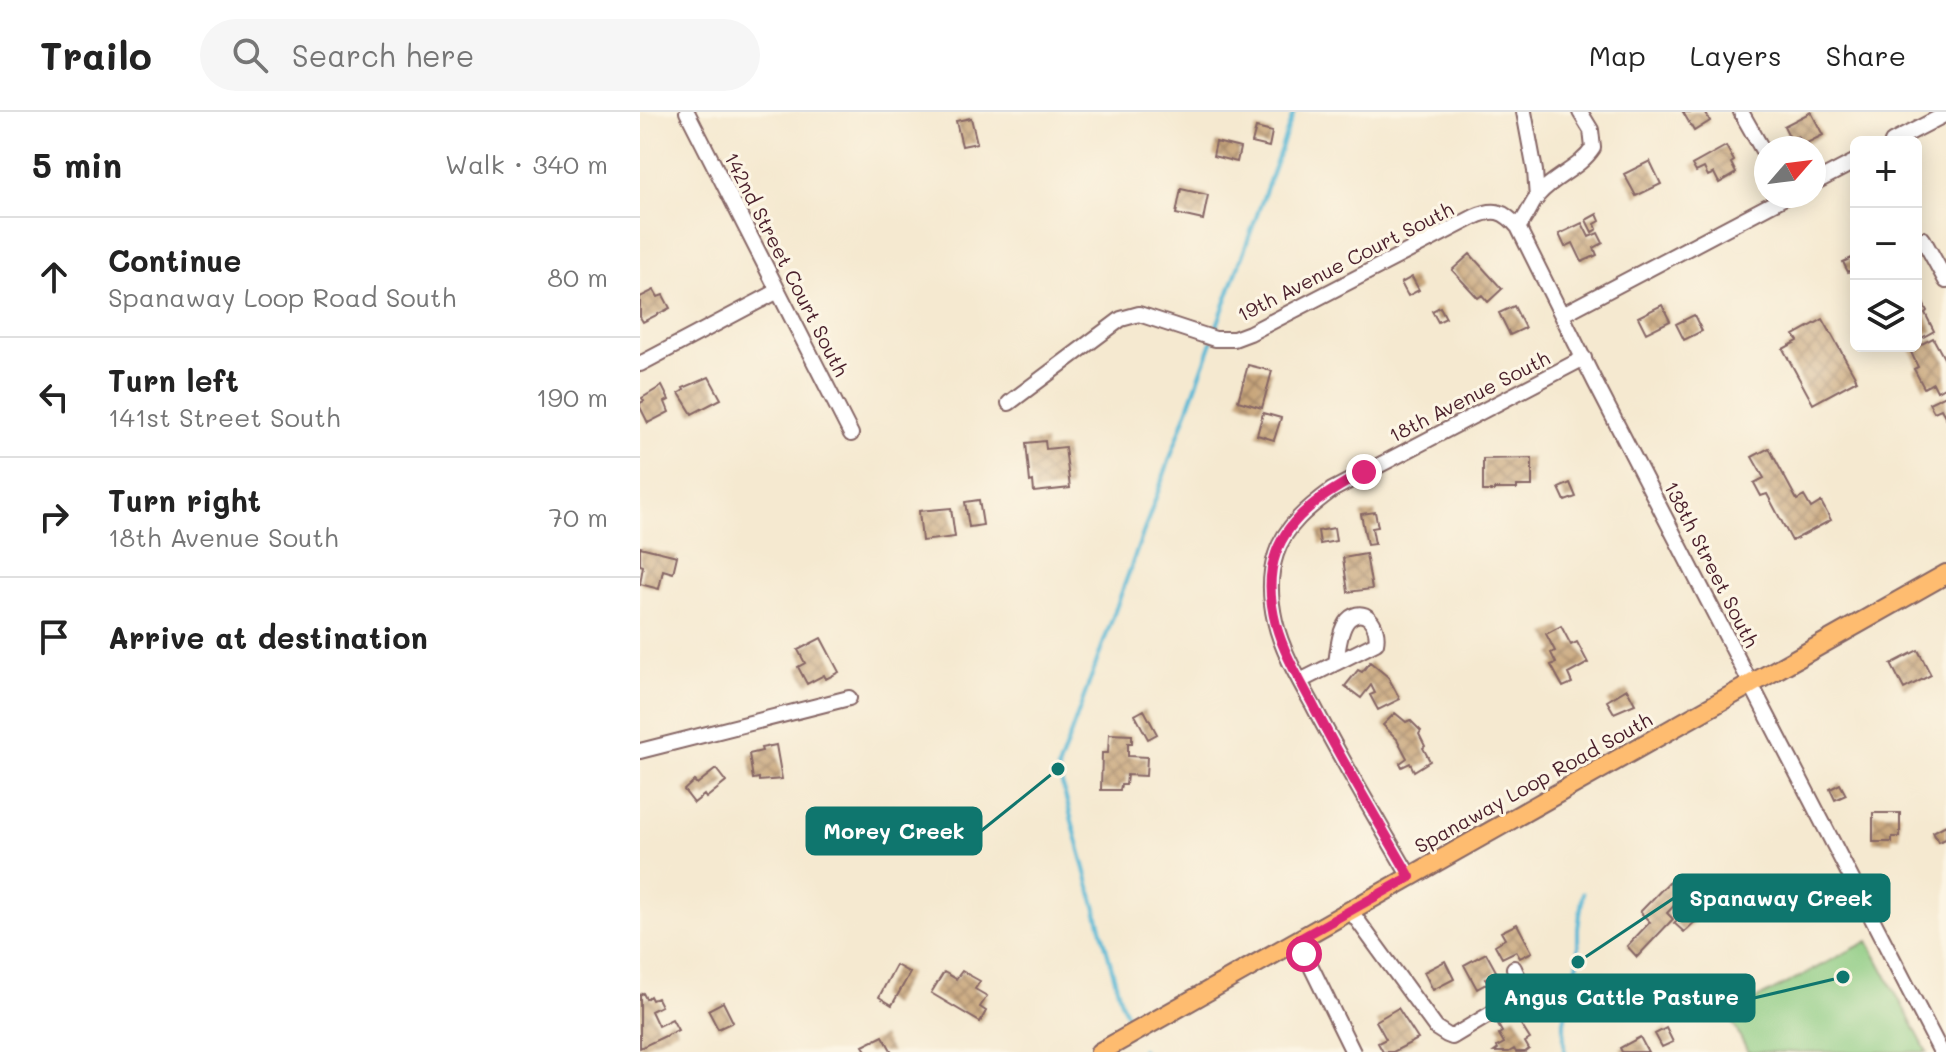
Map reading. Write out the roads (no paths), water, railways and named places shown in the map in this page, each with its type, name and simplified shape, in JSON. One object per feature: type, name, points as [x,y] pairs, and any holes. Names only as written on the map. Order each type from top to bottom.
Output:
[{"type":"main road","name":"Spanaway Loop Road South","points":[[1100,1052],[1946,574]]},
{"type":"street","name":"142nd Street Court South","points":[[687,112],[851,434]]},
{"type":"street","points":[[1524,112],[1537,198]]},
{"type":"street","points":[[1518,227],[1547,186],[1585,159],[1593,148],[1591,130],[1580,112]]},
{"type":"street","points":[[1741,112],[1755,136]]},
{"type":"street","points":[[1904,136],[1946,114]]},
{"type":"street","points":[[1826,177],[1850,164]]},
{"type":"street","points":[[1563,314],[1764,208]]},
{"type":"street","name":"19th Avenue Court South","points":[[1009,403],[1121,319],[1139,314],[1215,339],[1234,339],[1485,212],[1502,212],[1518,227]]},
{"type":"street","name":"138th Street South","points":[[1518,227],[1941,1052]]},
{"type":"street","points":[[1923,239],[1946,281]]},
{"type":"street","points":[[640,364],[778,291]]},
{"type":"street","name":"18th Avenue South","points":[[1300,681],[1275,622],[1271,577],[1280,544],[1294,523],[1332,490],[1584,358]]},
{"type":"street","points":[[1336,663],[1300,681],[1410,877]]},
{"type":"street","points":[[640,751],[849,698]]},
{"type":"street","points":[[1350,910],[1436,1028],[1452,1037],[1521,994],[1522,987],[1514,968]]},
{"type":"street","points":[[1298,940],[1353,1052]]},
{"type":"waterway","points":[[1214,334],[1294,112]]},
{"type":"waterway","points":[[1127,1015],[1058,769],[1212,342]]},
{"type":"waterway","points":[[1564,1052],[1564,1022],[1578,962],[1578,928],[1583,893]]},
{"type":"place","name":"Morey Creek","points":[[1058,769]]},
{"type":"place","name":"Spanaway Creek","points":[[1578,962]]},
{"type":"place","name":"Angus Cattle Pasture","points":[[1843,977]]}]
